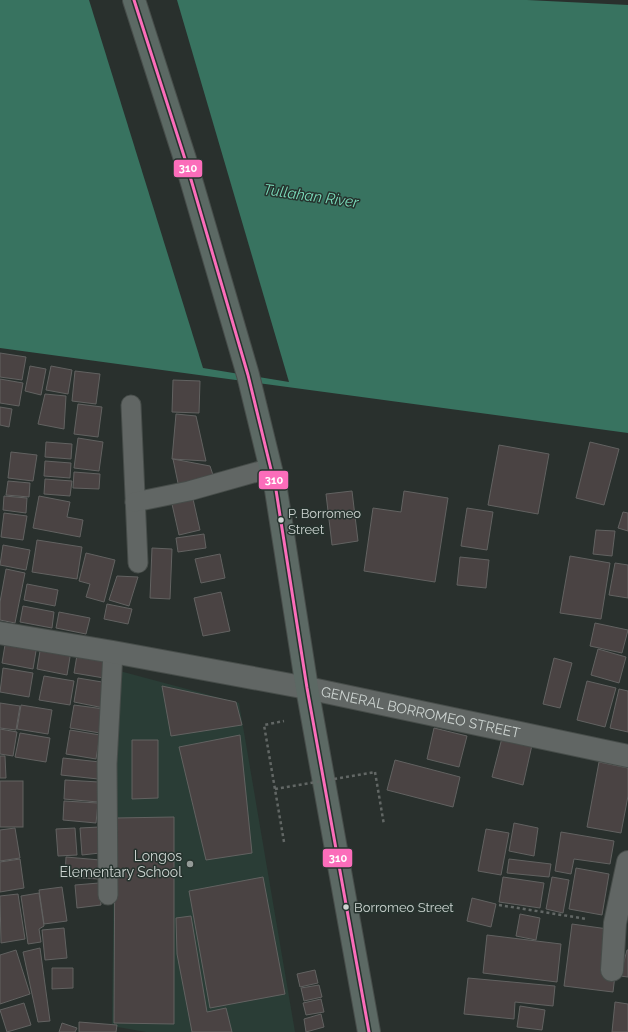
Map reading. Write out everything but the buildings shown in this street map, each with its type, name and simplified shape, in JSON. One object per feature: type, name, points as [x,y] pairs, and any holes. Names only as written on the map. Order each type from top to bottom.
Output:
[{"type":"highway","points":[[134,0],[185,159],[248,375],[271,468],[293,590],[307,688],[369,1032]]},
{"type":"street","name":"GENERAL BORROMEO STREET","points":[[0,633],[113,652],[307,688],[628,756]]},
{"type":"street","points":[[612,970],[615,923],[628,862]]},
{"type":"lane","points":[[132,405],[138,563]]},
{"type":"lane","points":[[135,502],[189,491],[271,468]]},
{"type":"lane","points":[[108,895],[107,764],[113,652]]},
{"type":"path","points":[[264,725],[284,842]]},
{"type":"path","points":[[275,790],[375,772],[384,825]]},
{"type":"path","points":[[499,906],[615,923]]},
{"type":"shaded area","name":"Longos Elementary School","points":[[116,670],[239,703],[295,1032],[146,1032],[112,1026]]},
{"type":"water","name":"Tullahan River","points":[[0,0],[527,0],[628,5],[628,433],[0,348]]},
{"type":"pier","points":[[89,0],[177,0],[289,382],[203,368]]},
{"type":"transit line","name":"310","points":[[134,0],[185,159],[248,375],[276,490],[307,688],[369,1032]]},
{"type":"place","name":"P. Borromeo Street","points":[[281,520]]},
{"type":"place","name":"Longos Elementary School","points":[[190,864]]},
{"type":"place","name":"Borromeo Street","points":[[346,907]]}]
